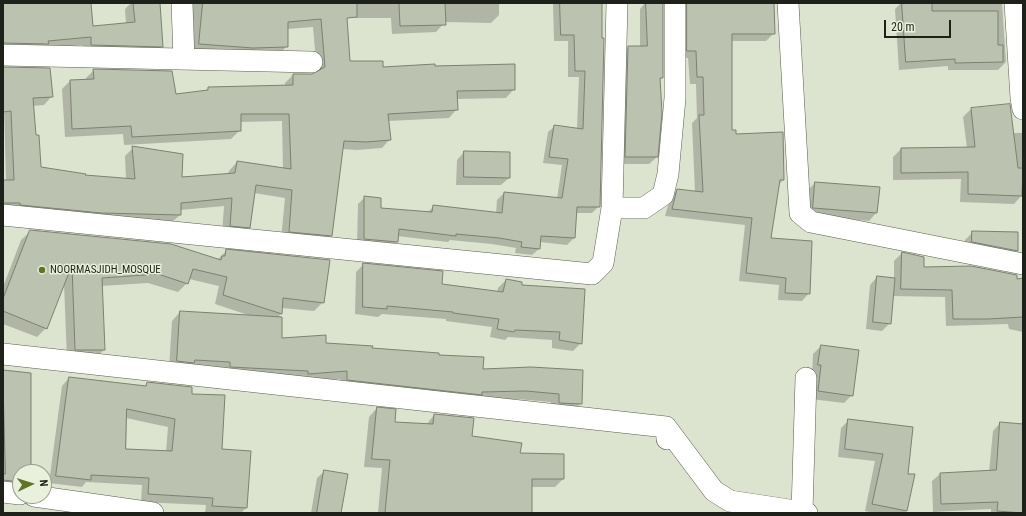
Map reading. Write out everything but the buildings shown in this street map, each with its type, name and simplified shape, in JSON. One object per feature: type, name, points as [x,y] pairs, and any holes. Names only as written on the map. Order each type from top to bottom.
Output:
[{"type":"street","points":[[182,3],[184,59]]},
{"type":"street","points":[[3,215],[592,274],[603,263],[612,208],[617,3]]},
{"type":"street","points":[[612,208],[644,208],[663,195],[668,174],[675,98],[675,3]]},
{"type":"street","points":[[788,3],[800,214],[811,222],[1023,264]]},
{"type":"street","points":[[1015,3],[1023,109]]},
{"type":"street","points":[[3,55],[312,62]]},
{"type":"street","points":[[3,354],[666,433],[714,491],[721,496],[730,501],[807,513]]},
{"type":"street","points":[[802,512],[806,378]]},
{"type":"street","points":[[52,499],[153,513]]},
{"type":"place","name":"NOORMASJIDH_MOSQUE","points":[[42,270]]}]
